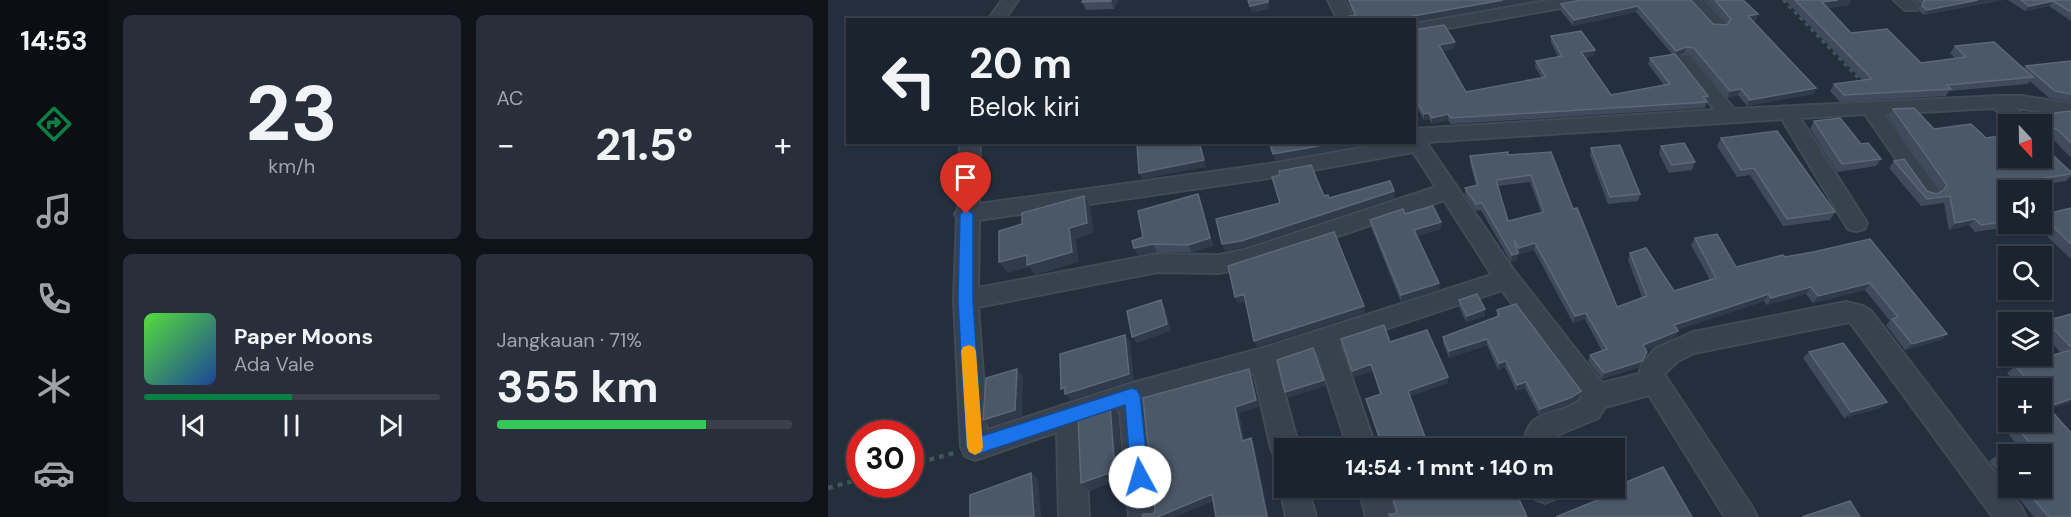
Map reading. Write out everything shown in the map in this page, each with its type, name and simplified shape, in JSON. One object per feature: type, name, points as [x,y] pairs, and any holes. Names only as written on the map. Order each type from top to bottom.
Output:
[{"type":"street","points":[[997,18],[1010,0]]},
{"type":"street","points":[[1336,0],[1345,18]]},
{"type":"street","points":[[1416,28],[1578,0]]},
{"type":"street","points":[[1695,0],[1719,26]]},
{"type":"street","points":[[1684,60],[1729,115]]},
{"type":"street","points":[[1999,102],[2011,114]]},
{"type":"street","points":[[1598,395],[1592,391],[1507,279],[1416,140],[1729,115],[1999,102],[2022,102],[2071,110]]},
{"type":"street","points":[[1880,109],[1929,191]]},
{"type":"street","points":[[1787,112],[1856,223]]},
{"type":"street","points":[[970,144],[966,214],[966,300],[975,447],[1132,395],[1263,359],[1507,279]]},
{"type":"street","points":[[966,214],[1269,171],[1397,144]]},
{"type":"street","points":[[966,300],[1157,263],[1219,264],[1244,258],[1448,191]]},
{"type":"street","points":[[1742,517],[1655,382],[1651,372],[1672,350],[1693,343],[1846,312],[1856,313],[1862,318],[2011,517]]},
{"type":"street","points":[[1325,338],[1359,438]]},
{"type":"street","points":[[1263,359],[1283,438]]},
{"type":"street","points":[[1539,438],[1545,427],[1589,409],[1598,395],[1655,382]]},
{"type":"street","points":[[1132,395],[1144,517]]},
{"type":"street","points":[[1070,416],[1074,517]]},
{"type":"street","points":[[1296,498],[1301,517]]},
{"type":"street","points":[[1376,498],[1381,517]]},
{"type":"path","points":[[1783,0],[1880,109]]},
{"type":"path","points":[[924,461],[975,447]]},
{"type":"path","points":[[828,488],[846,483]]},
{"type":"building","points":[[1083,0],[1111,0],[1111,1],[1082,2]]},
{"type":"building","points":[[1248,0],[1268,0],[1268,2],[1250,6]]},
{"type":"building","points":[[1349,0],[1503,0],[1413,16],[1413,18],[1350,18],[1349,16],[1355,16]]},
{"type":"building","points":[[1581,0],[1691,0],[1713,24],[1727,25],[1731,19],[1715,0],[1743,0],[1758,14],[1748,16],[1816,88],[1750,100],[1741,89],[1730,91],[1694,48],[1686,47],[1676,51],[1638,6],[1574,20],[1561,4]]},
{"type":"building","points":[[1795,0],[1838,0],[1822,2],[1851,33],[1887,29],[1921,63],[1966,57],[1955,46],[1994,42],[2033,77],[1947,85],[1951,89],[1844,95],[1834,84],[1872,79]]},
{"type":"building","points":[[1924,0],[1978,0],[1927,10],[1922,6]]},
{"type":"building","points":[[2021,0],[2071,0],[2071,12],[2053,1],[2029,6]]},
{"type":"building","points":[[1444,25],[1455,42],[1439,45],[1466,92],[1546,77],[1536,61],[1562,56],[1551,36],[1581,31],[1595,50],[1581,52],[1611,95],[1670,84],[1650,58],[1675,54],[1708,96],[1703,97],[1707,102],[1451,118],[1448,114],[1432,118],[1429,113],[1424,114],[1416,100],[1416,30]]},
{"type":"building","points":[[2071,61],[2071,94],[2055,91],[2026,66]]},
{"type":"building","points":[[1914,108],[1934,129],[1971,124],[1986,138],[1998,136],[1998,168],[2052,168],[2052,155],[2071,174],[2031,180],[1998,180],[1998,222],[1981,225],[1975,219],[1955,223],[1950,196],[1927,199],[1894,161],[1904,159],[1927,191],[1936,194],[1943,191],[1947,185],[1893,109]]},
{"type":"building","points":[[2071,111],[2071,143],[2058,130],[2052,128],[2052,114],[2046,114]]},
{"type":"building","points":[[1840,118],[1861,144],[1868,143],[1881,159],[1842,164],[1814,121]]},
{"type":"building","points":[[1777,131],[1835,212],[1787,219],[1754,168],[1741,170],[1721,138]]},
{"type":"building","points":[[1684,143],[1695,162],[1672,165],[1661,146]]},
{"type":"building","points":[[1137,144],[1200,144],[1204,160],[1139,173]]},
{"type":"building","points":[[1270,144],[1330,144],[1273,154]]},
{"type":"building","points":[[1620,145],[1640,194],[1610,197],[1591,148]]},
{"type":"building","points":[[1508,152],[1508,155],[1551,152],[1573,209],[1577,208],[1617,307],[1647,296],[1630,253],[1646,248],[1674,291],[1716,278],[1695,238],[1717,234],[1736,267],[1783,255],[1785,257],[1813,252],[1870,239],[1947,334],[1912,344],[1892,319],[1898,317],[1870,283],[1818,296],[1811,287],[1771,298],[1769,294],[1674,325],[1678,331],[1643,345],[1647,352],[1642,361],[1604,373],[1590,355],[1607,349],[1586,313],[1575,316],[1535,243],[1519,248],[1514,240],[1518,253],[1512,255],[1482,203],[1476,204],[1465,188],[1478,185],[1470,156]],"holes":[[[1531,175],[1544,212],[1508,221],[1496,180]]]},
{"type":"building","points":[[1311,165],[1324,196],[1328,195],[1329,198],[1390,181],[1394,191],[1241,241],[1222,244],[1216,219],[1280,203],[1272,177],[1280,175],[1279,171]]},
{"type":"building","points":[[1198,194],[1210,238],[1188,245],[1153,244],[1134,248],[1132,241],[1143,237],[1138,211]]},
{"type":"building","points":[[1084,196],[1087,223],[1069,228],[1072,252],[1027,265],[1027,255],[999,262],[999,231],[1022,224],[1022,213]]},
{"type":"building","points":[[1433,206],[1441,222],[1414,230],[1439,283],[1401,295],[1370,220],[1403,209],[1405,214]]},
{"type":"building","points":[[2071,208],[2071,244],[2052,226],[2052,213]]},
{"type":"building","points":[[1334,232],[1364,306],[1254,341],[1244,294],[1235,297],[1228,266]]},
{"type":"building","points":[[1477,294],[1485,309],[1467,316],[1459,300]]},
{"type":"building","points":[[1161,300],[1167,324],[1132,337],[1127,311]]},
{"type":"building","points":[[1516,304],[1581,391],[1572,397],[1540,409],[1526,382],[1517,385],[1506,361],[1499,363],[1487,339],[1449,351],[1443,337],[1499,316],[1497,310]]},
{"type":"building","points":[[2071,314],[2071,347],[2052,327],[2052,319]]},
{"type":"building","points":[[1384,325],[1390,342],[1427,330],[1448,377],[1408,391],[1425,438],[1380,438],[1366,399],[1381,394],[1371,364],[1352,371],[1341,339]]},
{"type":"building","points":[[1125,335],[1129,374],[1065,394],[1065,387],[1061,389],[1060,354]]},
{"type":"building","points":[[1843,343],[1887,402],[1851,412],[1809,352]]},
{"type":"building","points":[[1313,348],[1324,380],[1285,392],[1277,360]]},
{"type":"building","points":[[2071,350],[2071,399],[2052,405],[2052,378],[2026,378],[2015,366],[2052,366],[2052,355]]},
{"type":"building","points":[[1017,369],[1015,410],[983,420],[986,378]]},
{"type":"building","points":[[1249,369],[1256,400],[1235,407],[1242,441],[1251,438],[1267,517],[1216,517],[1212,494],[1157,517],[1143,517],[1143,514],[1153,514],[1155,511],[1143,398]]},
{"type":"building","points":[[1110,405],[1115,471],[1081,483],[1078,416]]},
{"type":"building","points":[[2052,412],[2071,433],[2071,517],[2049,517],[2033,498],[2052,498],[2052,444],[2031,444],[2021,432],[2052,432]]},
{"type":"building","points":[[1663,467],[1692,517],[1556,517],[1603,498],[1625,498],[1625,489],[1627,488],[1625,483]]},
{"type":"building","points":[[1031,473],[1034,517],[970,517],[970,495]]},
{"type":"building","points":[[1393,498],[1519,498],[1527,517],[1390,517],[1389,514],[1397,512]]},
{"type":"building","points":[[1850,501],[1860,517],[1802,517]]},
{"type":"slow traffic","points":[[969,351],[975,447]]},
{"type":"route","points":[[966,214],[966,300],[975,447],[1132,395],[1140,477]]}]
